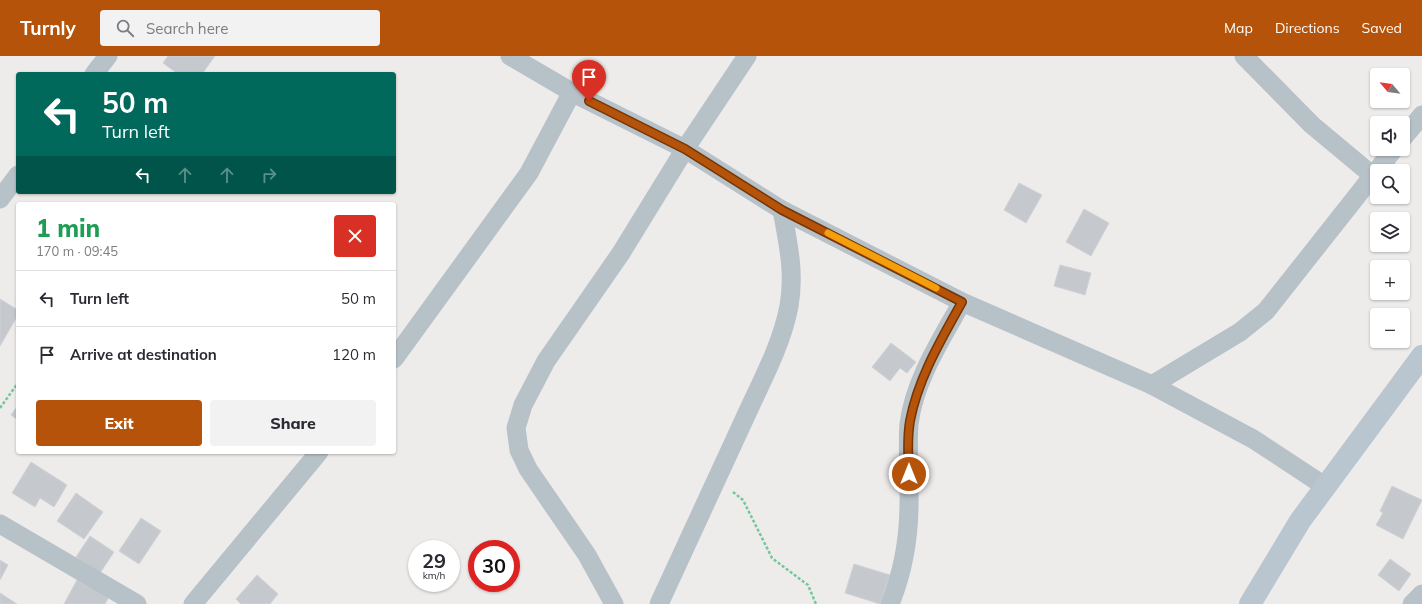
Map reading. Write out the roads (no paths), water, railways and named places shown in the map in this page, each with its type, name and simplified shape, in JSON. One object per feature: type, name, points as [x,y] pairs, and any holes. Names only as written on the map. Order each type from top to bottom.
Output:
[{"type":"street","points":[[96,72],[108,56]]},
{"type":"street","points":[[510,56],[572,92],[685,149],[782,210],[962,302],[1152,385],[1253,439],[1326,487]]},
{"type":"street","points":[[1244,56],[1312,125],[1370,173]]},
{"type":"street","points":[[614,604],[587,555],[528,469],[519,450],[516,428],[523,405],[546,361],[621,253],[685,149],[746,57]]},
{"type":"street","points":[[396,356],[529,173],[572,92]]},
{"type":"street","points":[[1410,130],[1422,115]]},
{"type":"street","points":[[1381,164],[1388,156]]},
{"type":"street","points":[[0,199],[16,177]]},
{"type":"street","points":[[1152,385],[1240,332],[1266,311],[1370,178]]},
{"type":"street","points":[[659,604],[765,373],[781,333],[789,307],[792,262],[782,210]]},
{"type":"street","points":[[890,604],[896,590],[906,548],[909,504],[910,423],[920,384],[936,349],[962,302]]},
{"type":"street","points":[[1250,604],[1300,521],[1422,356]]},
{"type":"street","points":[[192,604],[317,454]]},
{"type":"street","points":[[0,524],[137,604]]},
{"type":"street","points":[[1412,604],[1422,594]]}]
